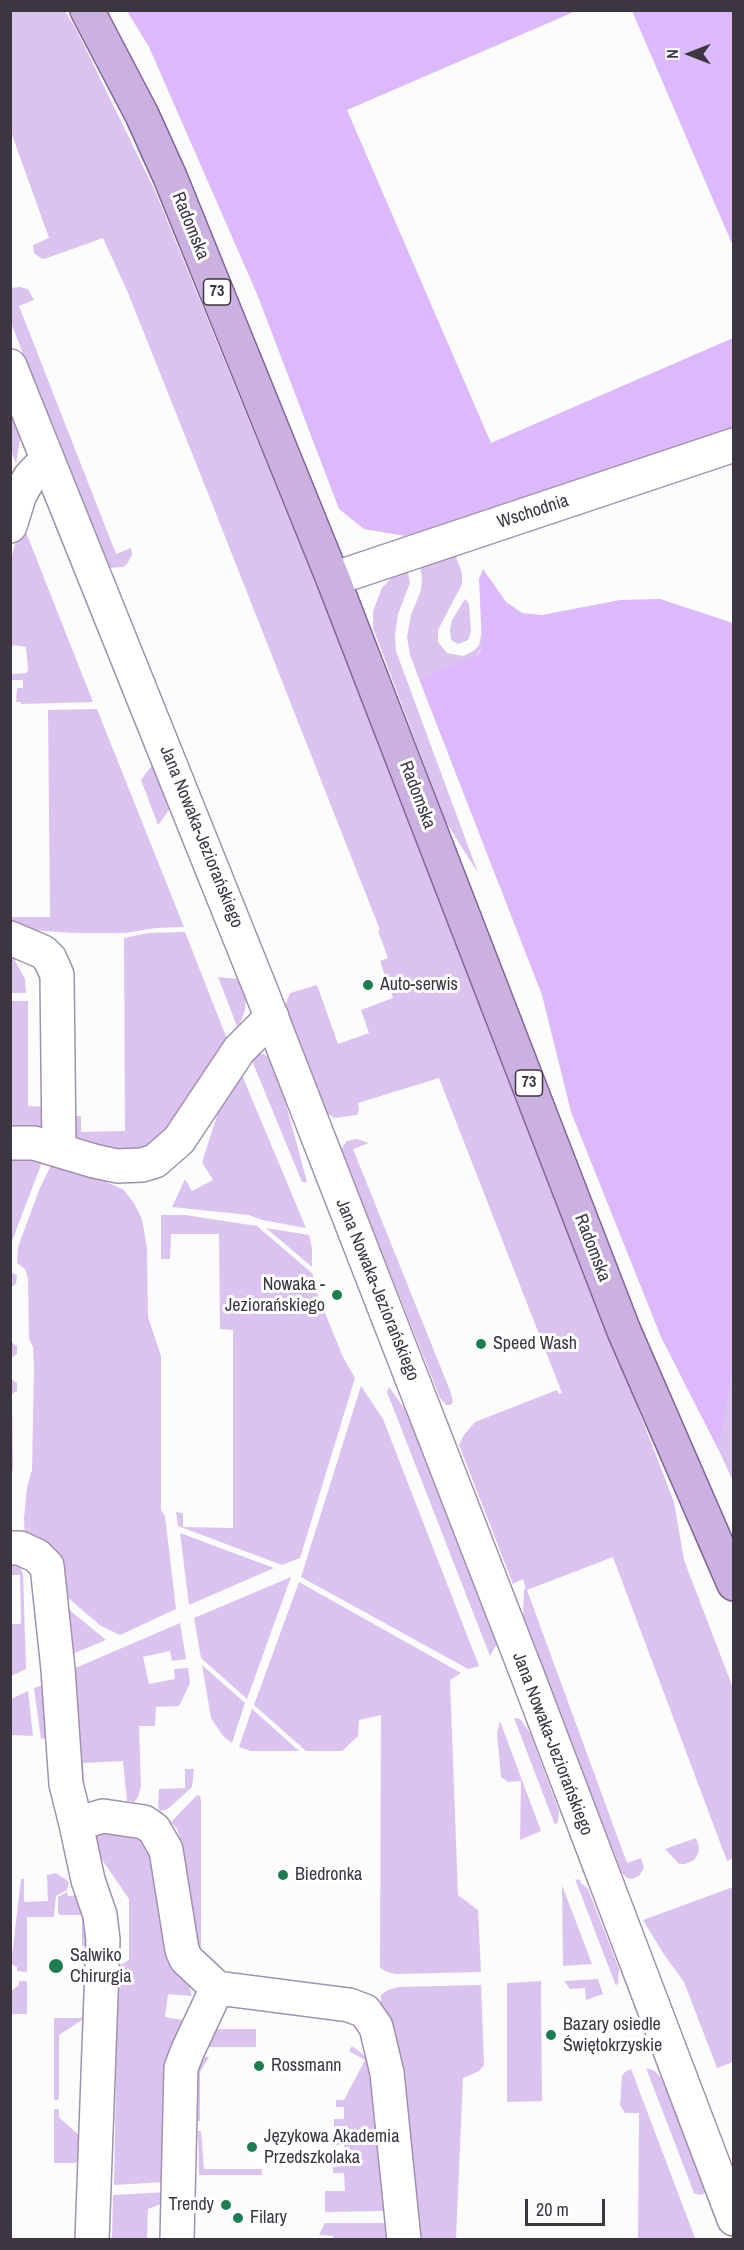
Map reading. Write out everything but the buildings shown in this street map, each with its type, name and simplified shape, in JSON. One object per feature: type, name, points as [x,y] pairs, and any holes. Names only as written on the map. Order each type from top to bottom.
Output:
[{"type":"main road","name":"Radomska","points":[[87,10],[142,115],[170,177],[333,579],[624,1331],[734,1584]]},
{"type":"street","name":"Jana Nowaka-Jeziorańskiego","points":[[10,366],[272,1017],[523,1664],[734,2218]]},
{"type":"street","name":"Wschodnia","points":[[333,579],[734,445]]},
{"type":"street","points":[[10,526],[20,494],[30,477],[46,459]]},
{"type":"street","points":[[10,938],[43,952],[50,959],[57,975],[58,1150]]},
{"type":"street","points":[[10,1143],[34,1143],[117,1166],[142,1166],[155,1161],[179,1140],[238,1050],[272,1017]]},
{"type":"street","points":[[10,1548],[20,1548],[37,1556],[47,1566],[56,1647],[66,1784],[88,1880],[100,1915],[103,1940],[92,2240]]},
{"type":"street","points":[[76,1824],[103,1816],[144,1822],[154,1829],[166,1850],[182,1950],[186,1959],[217,1988],[349,2005],[365,2011],[376,2027],[387,2073],[404,2240]]},
{"type":"street","points":[[177,2240],[181,2068],[217,1988]]},
{"type":"shaded area","points":[[11,11],[65,11],[76,29],[155,191],[379,738],[674,1502],[684,1560],[733,1688],[733,1858],[727,1861],[613,1557],[527,1590],[627,1863],[641,1858],[644,1868],[639,1876],[632,1879],[622,1873],[523,1620],[524,1589],[526,1589],[523,1579],[513,1584],[459,1445],[475,1422],[557,1390],[559,1394],[562,1393],[439,1078],[358,1103],[357,1115],[334,1118],[325,1112],[286,1014],[285,1005],[290,993],[317,985],[338,1044],[369,1033],[361,1010],[393,998],[380,961],[388,958],[378,931],[380,930],[213,506],[128,293],[103,238],[47,258],[42,259],[34,253],[33,245],[49,238],[11,132]]},
{"type":"shaded area","points":[[127,11],[576,11],[347,110],[491,443],[733,338],[733,430],[405,536],[364,529],[339,509],[257,294],[149,47]]},
{"type":"shaded area","points":[[632,11],[733,11],[733,246]]},
{"type":"shaded area","points":[[11,288],[28,289],[34,300],[19,306],[116,554],[131,548],[132,555],[123,567],[109,568],[104,562],[11,323]]},
{"type":"shaded area","points":[[10,409],[21,433],[16,464],[11,451]]},
{"type":"shaded area","points":[[22,522],[93,702],[21,704],[21,702],[16,702],[17,688],[23,688],[23,680],[11,680],[11,674],[27,673],[28,668],[26,647],[15,645],[11,647],[10,561]]},
{"type":"shaded area","points":[[454,551],[462,573],[462,584],[438,630],[438,642],[447,653],[464,656],[479,645],[482,631],[482,646],[476,657],[419,679],[410,655],[407,637],[411,615],[421,590],[422,577],[419,563]]},
{"type":"shaded area","points":[[407,567],[410,583],[398,614],[395,635],[396,651],[478,873],[446,822],[373,628],[373,611],[382,588],[394,575]]},
{"type":"shaded area","points":[[483,569],[506,602],[522,613],[542,615],[620,600],[660,599],[733,623],[734,1355],[719,1451],[661,1337],[571,1112],[542,995],[419,679],[478,655],[482,646],[479,579]]},
{"type":"shaded area","points":[[465,599],[469,604],[471,631],[468,640],[458,644],[451,640],[450,630],[452,620]]},
{"type":"shaded area","points":[[97,709],[184,927],[156,928],[125,933],[75,933],[31,930],[11,922],[11,917],[50,917],[48,710]]},
{"type":"shaded area","points":[[153,764],[171,807],[158,825],[141,780]]},
{"type":"shaded area","points":[[185,932],[229,1044],[169,1130],[144,1149],[126,1153],[79,1141],[72,1135],[71,1116],[81,1116],[81,1132],[125,1131],[124,938],[148,933]]},
{"type":"shaded area","points":[[10,951],[25,979],[26,993],[11,993]]},
{"type":"shaded area","points":[[218,977],[239,979],[246,998],[245,1010],[238,1029]]},
{"type":"shaded area","points":[[10,1001],[28,1001],[28,1106],[50,1107],[47,1128],[16,1128],[11,1123]]},
{"type":"shaded area","points":[[256,1053],[264,1054],[269,1058],[283,1093],[307,1182],[302,1182],[250,1056]]},
{"type":"shaded area","points":[[239,1068],[306,1228],[262,1220],[249,1215],[172,1207],[185,1179],[192,1191],[213,1180],[202,1162],[224,1094]]},
{"type":"shaded area","points":[[357,1139],[369,1143],[353,1149],[451,1393],[453,1402],[450,1405],[446,1405],[440,1398],[341,1149],[347,1141]]},
{"type":"shaded area","points":[[44,1157],[18,1225],[11,1245],[11,1158]]},
{"type":"shaded area","points":[[53,1161],[123,1189],[134,1203],[142,1219],[147,1248],[148,1317],[161,1356],[161,1510],[165,1516],[176,1609],[120,1635],[101,1626],[60,1591],[25,1541],[24,1518],[27,1487],[32,1470],[34,1368],[33,1347],[29,1339],[28,1278],[25,1269],[17,1263],[18,1247],[39,1190]]},
{"type":"shaded area","points":[[161,1215],[185,1215],[257,1226],[313,1274],[314,1286],[343,1357],[355,1378],[300,1558],[282,1565],[178,1526],[176,1512],[183,1513],[183,1527],[233,1528],[233,1330],[220,1329],[219,1234],[171,1234],[170,1259],[161,1259]]},
{"type":"shaded area","points":[[266,1228],[309,1235],[312,1267]]},
{"type":"shaded area","points":[[10,1272],[17,1275],[16,1284],[11,1287],[11,1342],[17,1346],[17,1354],[11,1358]]},
{"type":"shaded area","points":[[733,1355],[733,1481],[719,1451]]},
{"type":"shaded area","points":[[11,1379],[17,1383],[17,1391],[12,1394],[13,1469],[11,1476]]},
{"type":"shaded area","points":[[361,1386],[383,1419],[479,1666],[468,1669],[301,1577]]},
{"type":"shaded area","points":[[389,1387],[415,1423],[496,1637],[497,1644],[490,1656],[387,1392]]},
{"type":"shaded area","points":[[180,1533],[274,1568],[189,1605]]},
{"type":"shaded area","points":[[11,1563],[17,1563],[23,1574],[26,1669],[11,1676],[10,1624],[21,1624],[20,1575],[11,1575]]},
{"type":"shaded area","points":[[291,1577],[247,1699],[201,1658],[194,1618]]},
{"type":"shaded area","points":[[299,1582],[461,1673],[450,1680],[458,1895],[478,1910],[481,1972],[395,1974],[380,1967],[381,1715],[359,1720],[358,1736],[342,1751],[306,1751],[254,1705]]},
{"type":"shaded area","points":[[61,1603],[106,1640],[65,1657]]},
{"type":"shaded area","points":[[180,1623],[186,1659],[172,1661],[170,1651],[143,1657],[149,1684],[175,1679],[174,1669],[188,1668],[190,1683],[179,1706],[156,1707],[155,1726],[139,1726],[141,1787],[138,1797],[134,1802],[127,1801],[123,1761],[83,1763],[85,1793],[82,1791],[66,1672]]},
{"type":"shaded area","points":[[202,1665],[245,1703],[232,1743],[223,1736],[211,1718]]},
{"type":"shaded area","points":[[43,1683],[54,1736],[41,1739],[34,1688]]},
{"type":"shaded area","points":[[28,1691],[33,1736],[11,1735],[11,1699]]},
{"type":"shaded area","points":[[252,1709],[299,1751],[251,1751],[239,1747]]},
{"type":"shaded area","points":[[514,1718],[520,1719],[530,1733],[559,1811],[558,1822],[555,1825]]},
{"type":"shaded area","points":[[500,1721],[541,1831],[520,1840],[521,1781],[508,1782],[501,1777],[497,1733]]},
{"type":"shaded area","points":[[185,1769],[194,1769],[192,1787],[168,1809],[160,1811],[158,1807],[159,1789],[185,1788]]},
{"type":"shaded area","points":[[197,1795],[200,1796],[201,1801],[201,1949],[197,1942],[182,1846],[177,1829],[171,1822]]},
{"type":"shaded area","points":[[106,1821],[145,1837],[192,1996],[168,1994],[165,2017],[188,2021],[166,2182],[114,2185],[118,1966],[129,1960],[129,1899],[94,1848],[92,1837]]},
{"type":"shaded area","points":[[696,1838],[699,1847],[698,1854],[694,1860],[685,1864],[679,1864],[665,1849]]},
{"type":"shaded area","points":[[56,1873],[69,1882],[67,1890],[56,1896],[54,1917],[27,1917],[27,1972],[17,1971],[17,1967],[11,1964],[21,1879],[24,1879],[24,1902],[48,1901],[47,1875]]},
{"type":"shaded area","points":[[575,1879],[581,1880],[580,1882],[588,1889],[619,1969],[616,1986]]},
{"type":"shaded area","points":[[562,1885],[592,1964],[563,1966]]},
{"type":"shaded area","points":[[733,1887],[733,2062],[717,2068],[684,1982],[643,1920]]},
{"type":"shaded area","points":[[67,1892],[68,1896],[79,1895],[90,1946],[82,1946],[82,1915],[60,1915],[58,1913],[58,1897]]},
{"type":"shaded area","points":[[598,1979],[603,1994],[586,2000],[585,1988],[570,1989],[564,1981]]},
{"type":"shaded area","points":[[19,1981],[27,1981],[27,2014],[11,2014],[11,1991],[19,1985]]},
{"type":"shaded area","points":[[541,1981],[542,2101],[507,2102],[507,1983]]},
{"type":"shaded area","points":[[481,1985],[484,2065],[479,2071],[463,2078],[456,2239],[423,2239],[417,2234],[381,2017],[381,1995],[399,1987]]},
{"type":"shaded area","points":[[83,2010],[88,2011],[88,2016],[59,2035],[59,2097],[58,2100],[54,2100],[54,2018],[82,2018]]},
{"type":"shaded area","points":[[215,2029],[256,2029],[256,2047],[201,2047]]},
{"type":"shaded area","points":[[352,2046],[369,2059],[384,2211],[325,2212],[325,2191],[345,2191],[344,2173],[333,2173],[333,2167],[344,2166],[344,2145],[334,2145],[335,2138],[344,2137],[344,2127],[334,2127],[334,2119],[344,2119],[344,2107],[336,2107],[336,2100],[344,2100],[365,2060],[349,2051]]},
{"type":"shaded area","points":[[197,2056],[209,2057],[200,2072],[200,2121],[189,2121]]},
{"type":"shaded area","points":[[646,2068],[655,2071],[661,2078],[708,2192],[700,2195],[694,2193]]},
{"type":"shaded area","points":[[631,2069],[694,2239],[638,2239],[639,2113],[625,2113],[620,2105],[622,2076]]},
{"type":"shaded area","points":[[54,2109],[59,2109],[59,2117],[82,2138],[78,2161],[74,2163],[54,2163]]},
{"type":"shaded area","points":[[198,2131],[201,2131],[204,2169],[262,2169],[262,2175],[199,2175]]},
{"type":"shaded area","points":[[166,2192],[166,2202],[148,2209],[147,2239],[112,2240],[113,2195]]},
{"type":"shaded area","points":[[325,2223],[385,2223],[387,2239],[333,2239],[333,2236],[319,2235]]},
{"type":"place","name":"Auto-serwis","points":[[368,985]]},
{"type":"place","name":"Nowaka - Jeziorańskiego","points":[[337,1295]]},
{"type":"place","name":"Speed Wash","points":[[481,1344]]},
{"type":"place","name":"Biedronka","points":[[283,1875]]},
{"type":"place","name":"Salwiko Chirurgia","points":[[56,1966]]},
{"type":"place","name":"Bazary osiedle Świętokrzyskie","points":[[551,2035]]},
{"type":"place","name":"Rossmann","points":[[259,2066]]},
{"type":"place","name":"Językowa Akademia Przedszkolaka","points":[[252,2147]]},
{"type":"place","name":"Trendy","points":[[226,2205]]},
{"type":"place","name":"Filary","points":[[238,2218]]}]
